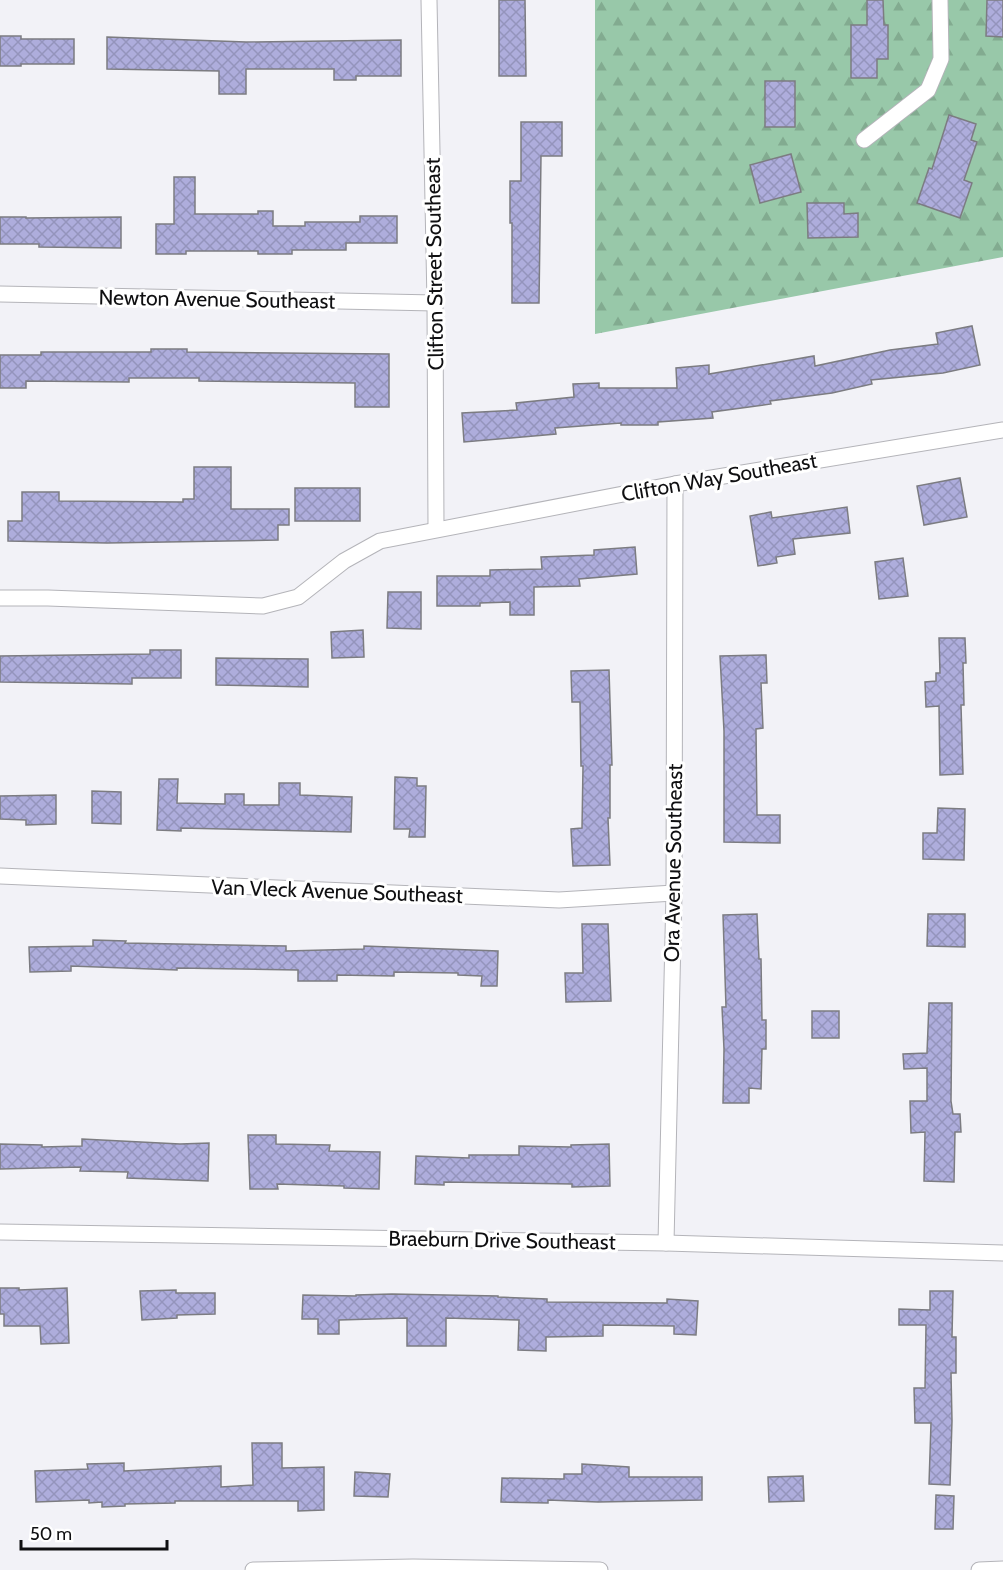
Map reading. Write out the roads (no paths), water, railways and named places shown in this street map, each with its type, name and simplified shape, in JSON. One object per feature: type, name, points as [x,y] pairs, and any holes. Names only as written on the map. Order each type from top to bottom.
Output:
[{"type":"street","name":"Clifton Street Southeast","points":[[429,0],[435,303],[436,529]]},
{"type":"street","points":[[864,140],[928,90],[941,59],[940,0]]},
{"type":"street","name":"Newton Avenue Southeast","points":[[0,294],[435,303]]},
{"type":"street","name":"Clifton Way Southeast","points":[[0,598],[263,606],[298,597],[344,561],[380,540],[675,484],[1003,429]]},
{"type":"street","name":"Ora Avenue Southeast","points":[[666,1243],[674,893],[675,484]]},
{"type":"street","name":"Van Vleck Avenue Southeast","points":[[0,876],[559,900],[674,893]]},
{"type":"street","name":"Braeburn Drive Southeast","points":[[0,1232],[666,1243],[1003,1253]]},
{"type":"street","points":[[253,1570],[413,1567],[600,1570]]},
{"type":"street","points":[[979,1570],[1003,1569]]}]
